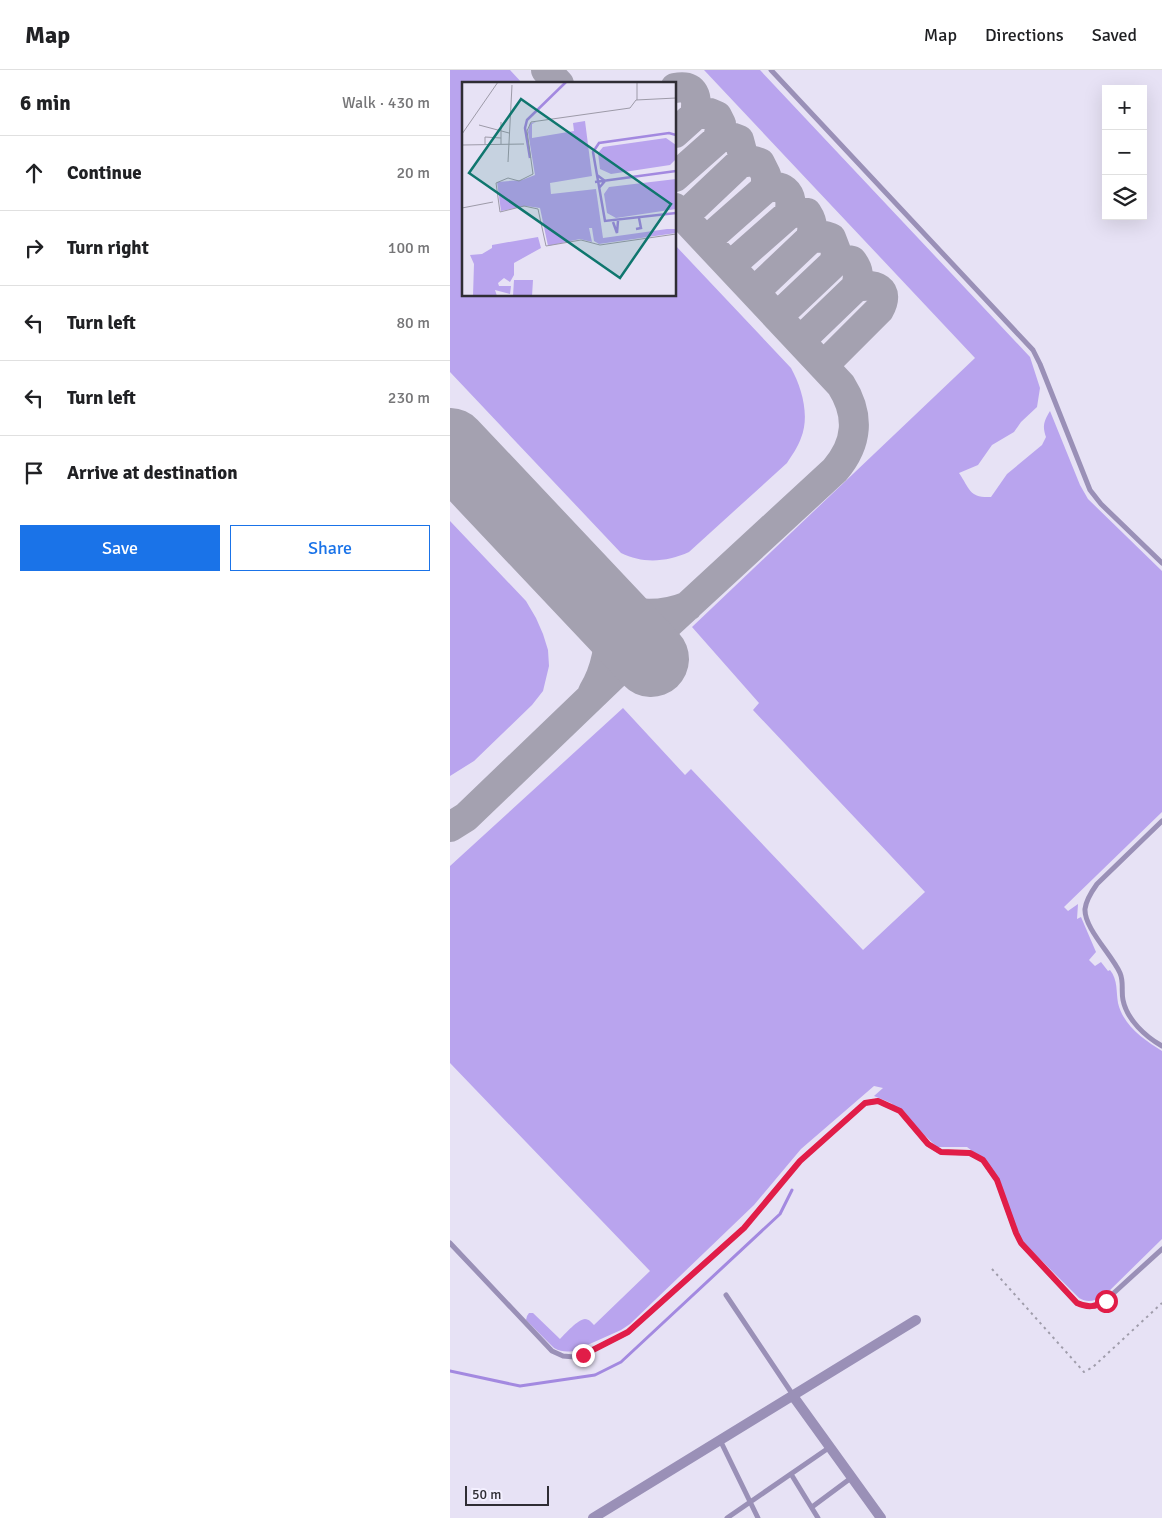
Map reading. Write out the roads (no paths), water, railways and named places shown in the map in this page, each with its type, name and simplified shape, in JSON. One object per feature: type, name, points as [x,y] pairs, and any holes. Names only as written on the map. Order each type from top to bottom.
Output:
[{"type":"street","points":[[592,1518],[916,1320]]},
{"type":"street","points":[[793,1396],[881,1518]]},
{"type":"lane","points":[[771,70],[1033,350],[1090,490],[1101,504],[1162,563]]},
{"type":"lane","points":[[1162,821],[1097,884],[1090,893],[1085,909],[1090,925],[1119,971],[1123,981],[1123,1000],[1130,1018],[1153,1041],[1162,1046]]},
{"type":"lane","points":[[450,1243],[552,1351],[574,1357],[583,1355],[628,1332],[744,1228],[800,1161],[865,1103],[878,1101],[900,1111],[928,1144],[941,1152],[970,1153],[983,1160],[997,1180],[1021,1243],[1077,1303],[1088,1308],[1106,1301],[1162,1249]]},
{"type":"lane","points":[[726,1294],[793,1396]]},
{"type":"lane","points":[[720,1440],[758,1518]]},
{"type":"lane","points":[[727,1518],[830,1447]]},
{"type":"lane","points":[[791,1474],[818,1518]]},
{"type":"lane","points":[[812,1507],[852,1477]]},
{"type":"waterway","points":[[450,1371],[520,1386],[595,1375],[621,1362],[780,1214],[792,1190]]}]
